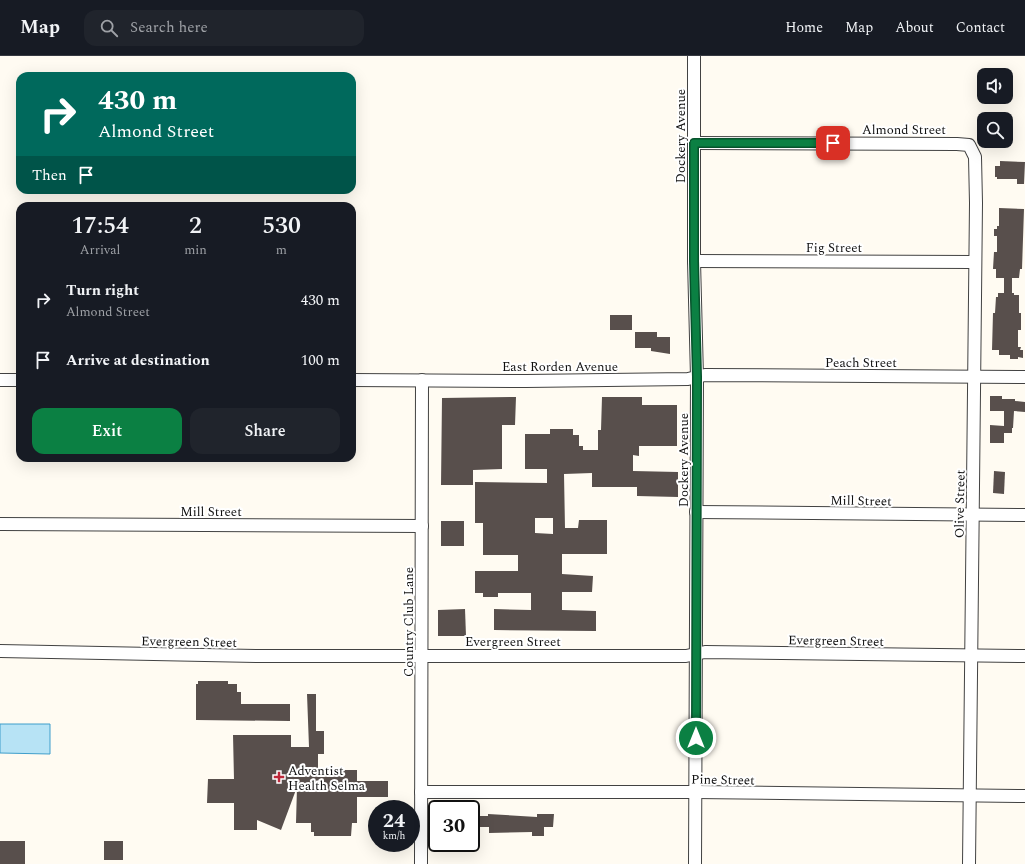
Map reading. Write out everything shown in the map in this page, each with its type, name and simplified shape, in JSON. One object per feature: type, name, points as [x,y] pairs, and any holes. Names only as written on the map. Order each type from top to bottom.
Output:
[{"type":"street","name":"Dockery Avenue","points":[[694,56],[694,261],[697,377],[695,864]]},
{"type":"street","name":"Almond Street","points":[[694,143],[969,145]]},
{"type":"street","name":"Olive Street","points":[[969,145],[975,157],[969,864]]},
{"type":"street","name":"Fig Street","points":[[694,261],[974,262]]},
{"type":"street","name":"Peach Street","points":[[697,377],[705,375],[1025,377]]},
{"type":"street","name":"East Rorden Avenue","points":[[356,380],[688,379],[697,377]]},
{"type":"street","points":[[0,380],[16,380]]},
{"type":"street","name":"Country Club Lane","points":[[421,864],[422,380]]},
{"type":"street","name":"Mill Street","points":[[696,512],[1025,515]]},
{"type":"street","name":"Mill Street","points":[[0,524],[422,526]]},
{"type":"street","name":"Evergreen Street","points":[[0,651],[256,656],[686,656],[705,652],[1025,656]]},
{"type":"street","name":"Pine Street","points":[[421,792],[696,792],[1025,796]]},
{"type":"water","points":[[0,724],[50,724],[50,754],[0,753]]},
{"type":"building","points":[[1000,161],[1025,162],[1024,184],[1017,184],[1017,179],[997,179],[997,177],[995,177],[995,166],[1000,166]]},
{"type":"building","points":[[999,208],[1024,209],[1022,269],[1020,269],[1019,278],[1012,278],[1012,293],[1014,293],[1014,295],[1019,295],[1019,313],[1021,313],[1021,330],[1018,330],[1018,347],[1021,347],[1020,350],[1023,350],[1023,358],[1018,357],[1018,359],[1010,359],[1010,355],[999,355],[999,350],[992,350],[993,313],[995,313],[996,297],[998,297],[998,293],[1004,293],[1004,278],[996,278],[996,269],[993,269],[994,252],[997,252],[997,236],[994,236],[994,229],[997,229],[997,226],[999,226]]},
{"type":"building","points":[[610,315],[632,315],[632,330],[610,330]]},
{"type":"building","points":[[635,332],[657,332],[657,337],[670,337],[670,354],[651,351],[651,348],[635,348]]},
{"type":"building","points":[[990,396],[1002,396],[1002,399],[1015,399],[1015,401],[1025,402],[1025,412],[1014,411],[1012,433],[1004,433],[1004,443],[990,443],[990,425],[1004,426],[1004,411],[990,411]]},
{"type":"building","points":[[516,397],[515,425],[502,425],[502,469],[473,470],[473,485],[441,485],[442,398]]},
{"type":"building","points":[[602,397],[642,397],[642,405],[677,405],[677,446],[639,446],[639,456],[633,455],[633,471],[678,472],[678,497],[637,496],[637,487],[592,487],[592,473],[564,474],[565,528],[578,528],[579,520],[607,520],[607,554],[562,554],[562,574],[593,576],[592,592],[562,592],[562,610],[596,611],[596,631],[494,630],[494,609],[531,610],[531,593],[498,593],[498,597],[483,597],[483,593],[475,593],[475,571],[518,571],[518,555],[483,555],[483,523],[475,523],[475,482],[547,483],[547,469],[525,469],[525,434],[550,434],[550,429],[573,429],[573,435],[579,435],[579,446],[583,446],[583,450],[598,450],[598,430],[601,430]],"holes":[[[535,518],[553,518],[553,534],[535,533]]]},
{"type":"building","points":[[994,471],[1005,472],[1004,494],[993,493]]},
{"type":"building","points":[[441,521],[464,521],[464,546],[441,546]]},
{"type":"building","points":[[465,609],[466,636],[438,636],[438,610]]},
{"type":"building","points":[[198,681],[228,681],[228,684],[237,684],[237,692],[241,692],[241,704],[290,704],[290,721],[196,720],[196,684],[198,684]]},
{"type":"building","points":[[307,694],[316,694],[316,731],[324,731],[324,754],[318,754],[318,770],[357,770],[357,781],[388,781],[388,797],[357,797],[357,823],[352,823],[351,836],[314,836],[314,832],[311,832],[311,823],[296,823],[297,787],[281,830],[257,820],[257,830],[234,830],[234,803],[207,803],[208,779],[234,779],[233,735],[291,735],[291,747],[309,747]]},
{"type":"building","points":[[488,814],[537,817],[537,814],[554,814],[553,827],[544,827],[544,836],[532,836],[532,832],[489,833],[489,827],[480,827],[480,816],[488,816]]},
{"type":"building","points":[[0,841],[25,841],[25,864],[0,864]]},
{"type":"building","points":[[104,841],[123,841],[123,860],[104,860]]},
{"type":"place","name":"Adventist Health Selma","points":[[279,777]]},
{"type":"route","points":[[696,738],[697,377],[694,261],[694,143],[833,143]]}]
